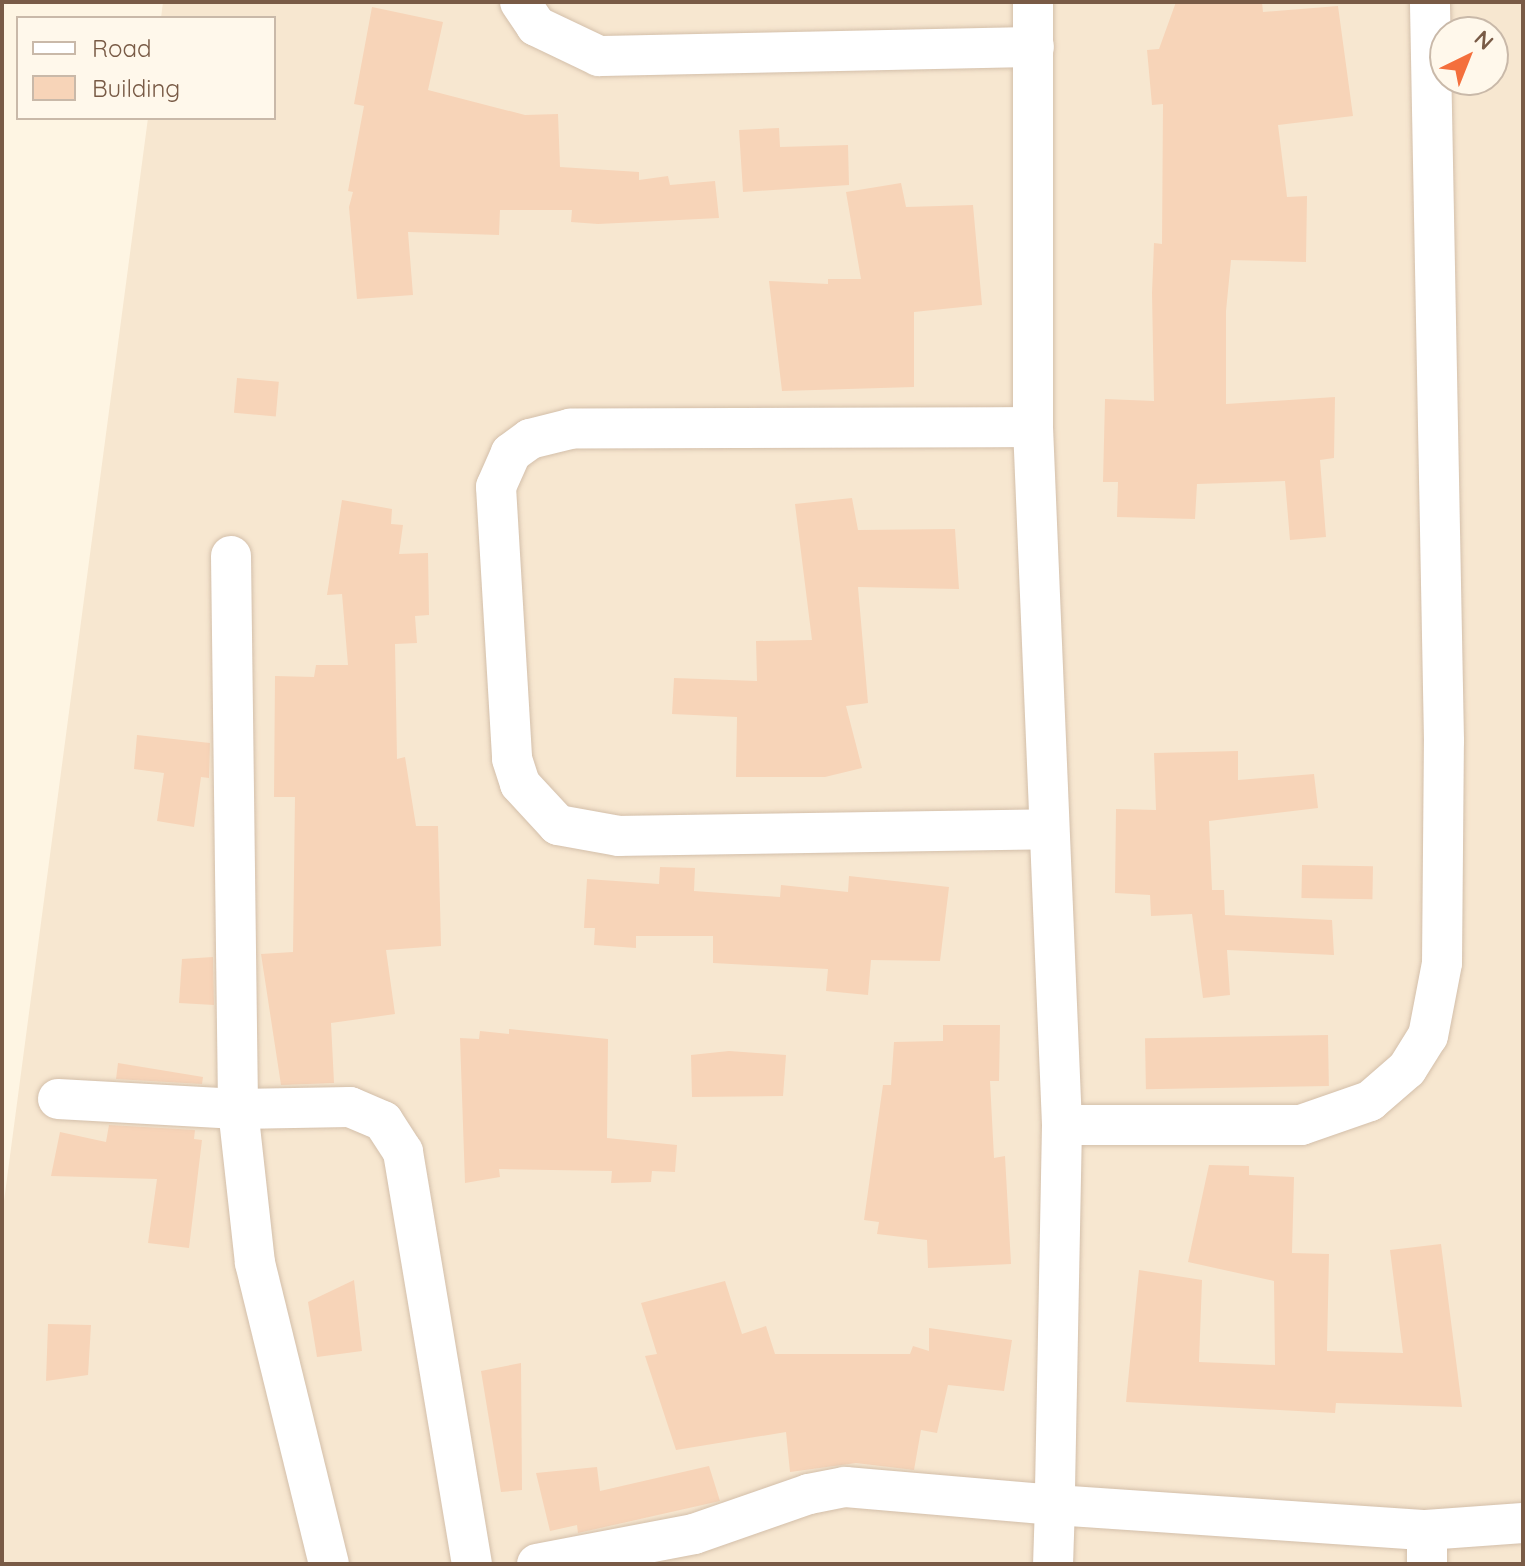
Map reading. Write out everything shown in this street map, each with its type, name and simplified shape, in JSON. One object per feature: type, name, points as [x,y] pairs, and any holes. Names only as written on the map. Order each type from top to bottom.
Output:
[{"type":"street","points":[[520,2],[536,26],[599,56],[1034,47]]},
{"type":"street","points":[[1033,2],[1033,427],[1046,829],[1062,1125],[1053,1564]]},
{"type":"street","points":[[1062,1125],[1301,1125],[1370,1101],[1407,1069],[1428,1036],[1442,963],[1444,741],[1430,2]]},
{"type":"street","points":[[1033,427],[570,429],[530,439],[511,453],[496,487],[512,759],[520,784],[558,825],[619,836],[1046,829]]},
{"type":"street","points":[[231,556],[238,1109],[255,1263],[329,1564]]},
{"type":"street","points":[[58,1099],[238,1109],[350,1107],[383,1121],[403,1152],[472,1564]]},
{"type":"street","points":[[537,1564],[694,1534],[809,1494],[845,1487],[1055,1505],[1426,1547],[1523,1523]]},
{"type":"shaded area","points":[[163,2],[1523,2],[1523,1564],[2,1564],[2,1216],[148,120],[276,120],[276,16],[161,16]]},
{"type":"building","points":[[1176,2],[1262,2],[1263,12],[1338,6],[1353,116],[1278,125],[1287,197],[1307,196],[1306,262],[1231,260],[1226,311],[1226,404],[1335,397],[1334,458],[1320,460],[1326,537],[1290,540],[1285,481],[1197,484],[1195,519],[1117,517],[1118,482],[1103,482],[1105,399],[1154,401],[1152,293],[1154,243],[1162,244],[1163,104],[1152,105],[1147,50],[1159,49]]},
{"type":"building","points":[[372,7],[443,22],[428,90],[525,115],[558,114],[560,167],[639,172],[639,180],[668,176],[670,185],[715,181],[719,218],[598,224],[571,222],[572,210],[500,210],[499,235],[408,232],[413,295],[357,299],[349,207],[353,192],[348,191],[364,106],[354,104]]},
{"type":"building","points":[[779,128],[780,147],[848,145],[849,185],[743,192],[739,130]]},
{"type":"building","points":[[901,183],[906,207],[973,205],[982,305],[914,312],[914,387],[782,391],[769,281],[828,284],[828,279],[861,279],[846,192]]},
{"type":"building","points":[[237,378],[279,382],[276,417],[234,413]]},
{"type":"building","points":[[852,498],[858,530],[955,529],[959,589],[858,587],[868,703],[846,706],[862,768],[825,777],[736,777],[737,717],[672,714],[674,678],[757,681],[756,641],[812,640],[795,504]]},
{"type":"building","points":[[342,500],[392,509],[391,524],[403,525],[399,554],[428,553],[429,615],[415,616],[417,643],[395,644],[397,759],[405,757],[416,826],[438,826],[441,946],[386,950],[395,1014],[331,1023],[334,1083],[281,1085],[261,954],[293,952],[295,797],[274,797],[275,676],[314,677],[316,665],[348,665],[342,594],[327,595]]},
{"type":"building","points":[[137,735],[210,743],[209,778],[201,777],[194,827],[157,821],[164,773],[134,769]]},
{"type":"building","points":[[1238,751],[1238,780],[1314,774],[1318,808],[1209,821],[1212,890],[1224,890],[1225,915],[1332,920],[1334,955],[1227,950],[1230,995],[1203,998],[1192,914],[1151,916],[1150,895],[1115,893],[1116,809],[1156,810],[1154,753]]},
{"type":"building","points":[[1302,865],[1373,866],[1372,899],[1301,898]]},
{"type":"building","points":[[660,867],[695,868],[694,891],[780,897],[781,885],[848,892],[849,876],[949,887],[940,961],[871,960],[868,995],[826,991],[828,969],[713,963],[713,936],[636,936],[636,948],[594,945],[595,928],[584,928],[587,879],[659,884]]},
{"type":"building","points":[[213,957],[214,1005],[179,1003],[182,959]]},
{"type":"building","points":[[943,1025],[1000,1025],[999,1081],[990,1081],[994,1158],[1005,1156],[1011,1264],[928,1268],[927,1240],[877,1234],[879,1222],[864,1220],[883,1085],[891,1085],[894,1042],[943,1041]]},
{"type":"building","points":[[509,1029],[608,1039],[607,1138],[677,1145],[675,1172],[652,1171],[651,1182],[611,1183],[612,1171],[499,1169],[500,1177],[465,1183],[460,1038],[479,1039],[480,1031],[509,1034]]},
{"type":"building","points":[[1328,1035],[1329,1086],[1146,1089],[1145,1038]]},
{"type":"building","points":[[729,1051],[786,1055],[783,1096],[692,1097],[691,1055]]},
{"type":"building","points":[[118,1063],[203,1077],[202,1084],[116,1079]]},
{"type":"building","points":[[109,1125],[195,1130],[194,1139],[202,1140],[189,1248],[148,1243],[157,1179],[51,1176],[60,1132],[106,1142]]},
{"type":"building","points":[[1209,1165],[1249,1166],[1249,1175],[1294,1177],[1292,1253],[1329,1254],[1327,1351],[1403,1353],[1390,1250],[1441,1244],[1462,1407],[1336,1403],[1335,1413],[1126,1402],[1139,1270],[1202,1280],[1199,1362],[1275,1365],[1274,1281],[1188,1262]]},
{"type":"building","points":[[354,1280],[362,1351],[317,1357],[308,1302]]},
{"type":"building","points":[[725,1281],[742,1334],[766,1326],[775,1354],[910,1354],[913,1346],[929,1351],[929,1328],[1012,1340],[1004,1391],[948,1385],[937,1433],[921,1430],[914,1470],[856,1463],[790,1472],[786,1432],[676,1450],[645,1356],[657,1354],[641,1303]]},
{"type":"building","points":[[48,1324],[91,1325],[88,1375],[46,1381]]},
{"type":"building","points":[[521,1363],[522,1490],[501,1492],[481,1371]]},
{"type":"building","points":[[709,1466],[720,1501],[578,1533],[577,1525],[550,1531],[536,1473],[597,1467],[600,1491]]}]
